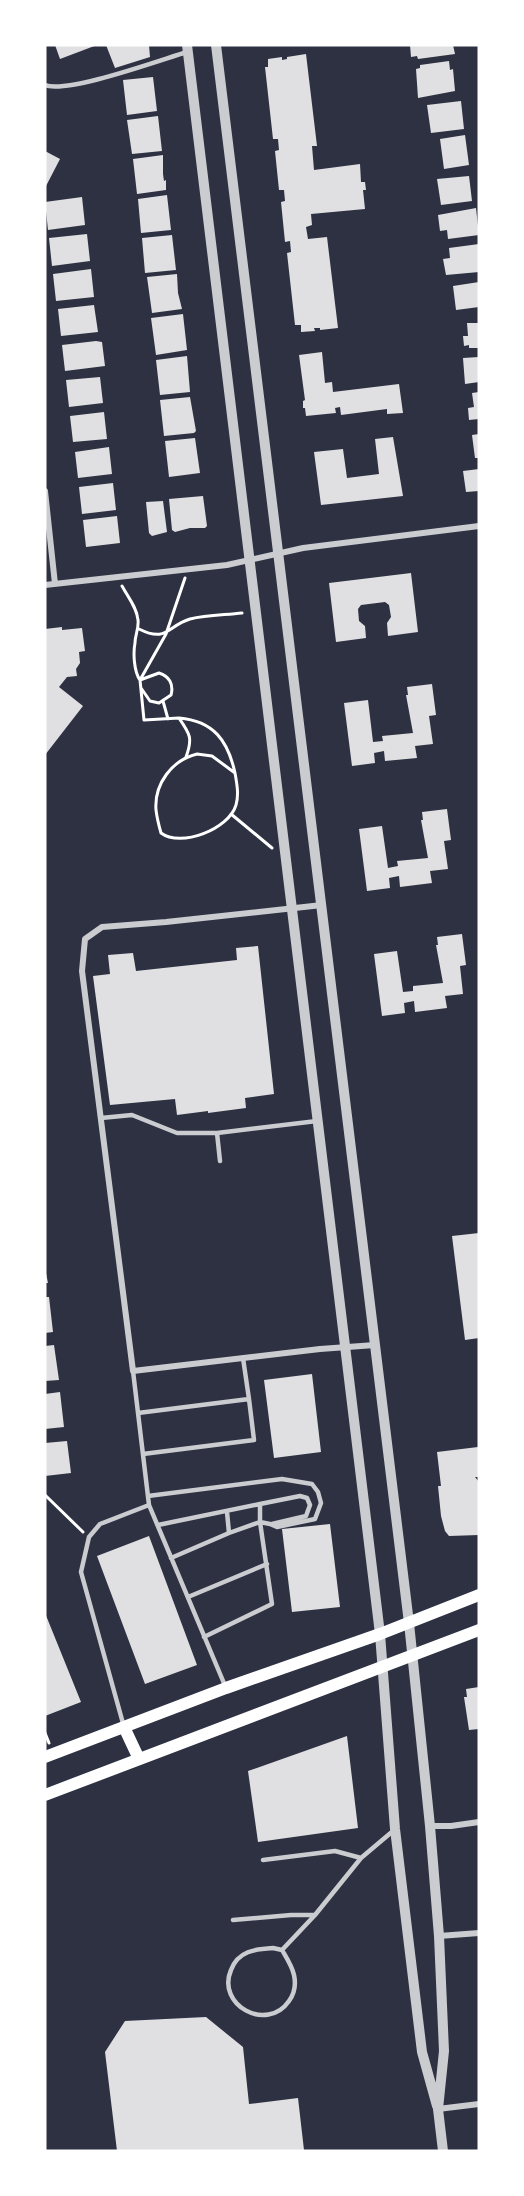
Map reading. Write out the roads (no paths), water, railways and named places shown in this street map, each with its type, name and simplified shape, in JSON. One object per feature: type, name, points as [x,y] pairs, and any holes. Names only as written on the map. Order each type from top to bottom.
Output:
[{"type":"main road","points":[[45,1757],[226,1688],[380,1635],[479,1595]]},
{"type":"main road","points":[[45,1795],[479,1630]]},
{"type":"main road","points":[[124,1726],[139,1759]]},
{"type":"street","points":[[216,45],[409,1623],[439,1936],[444,2051],[438,2109]]},
{"type":"street","points":[[187,48],[380,1635],[395,1829],[422,2052],[438,2109],[443,2151]]},
{"type":"street","points":[[45,491],[55,584]]},
{"type":"street","points":[[45,585],[227,565],[303,548],[479,526]]},
{"type":"street","points":[[322,905],[102,927],[85,939],[82,971],[133,1371],[376,1345]]},
{"type":"street","points":[[430,1826],[479,1822]]},
{"type":"street","points":[[439,1936],[479,1932]]},
{"type":"street","points":[[438,2109],[479,2104]]},
{"type":"lane","points":[[45,85],[52,88],[79,84],[187,48]]},
{"type":"lane","points":[[101,1118],[132,1116],[177,1133],[217,1133],[317,1121]]},
{"type":"lane","points":[[217,1133],[220,1161]]},
{"type":"lane","points":[[143,1454],[254,1440],[243,1358]]},
{"type":"lane","points":[[133,1371],[149,1505],[226,1688]]},
{"type":"lane","points":[[138,1413],[249,1399]]},
{"type":"lane","points":[[148,1496],[282,1479],[312,1484],[318,1492],[321,1503],[315,1519],[277,1527],[260,1522],[171,1558]]},
{"type":"lane","points":[[158,1525],[300,1496],[307,1498],[310,1505],[306,1516],[270,1524]]},
{"type":"lane","points":[[204,1637],[273,1604],[260,1522],[260,1504]]},
{"type":"lane","points":[[124,1726],[81,1572],[89,1537],[100,1524],[149,1505]]},
{"type":"lane","points":[[227,1512],[229,1533]]},
{"type":"lane","points":[[188,1597],[267,1564]]},
{"type":"lane","points":[[282,1950],[294,1975],[295,1986],[292,1997],[277,2013],[266,2016],[244,2011],[230,1994],[229,1972],[234,1962],[252,1950],[282,1950],[315,1915],[361,1858],[395,1829]]},
{"type":"lane","points":[[263,1860],[334,1851],[361,1858]]},
{"type":"lane","points":[[232,1920],[315,1915]]}]
